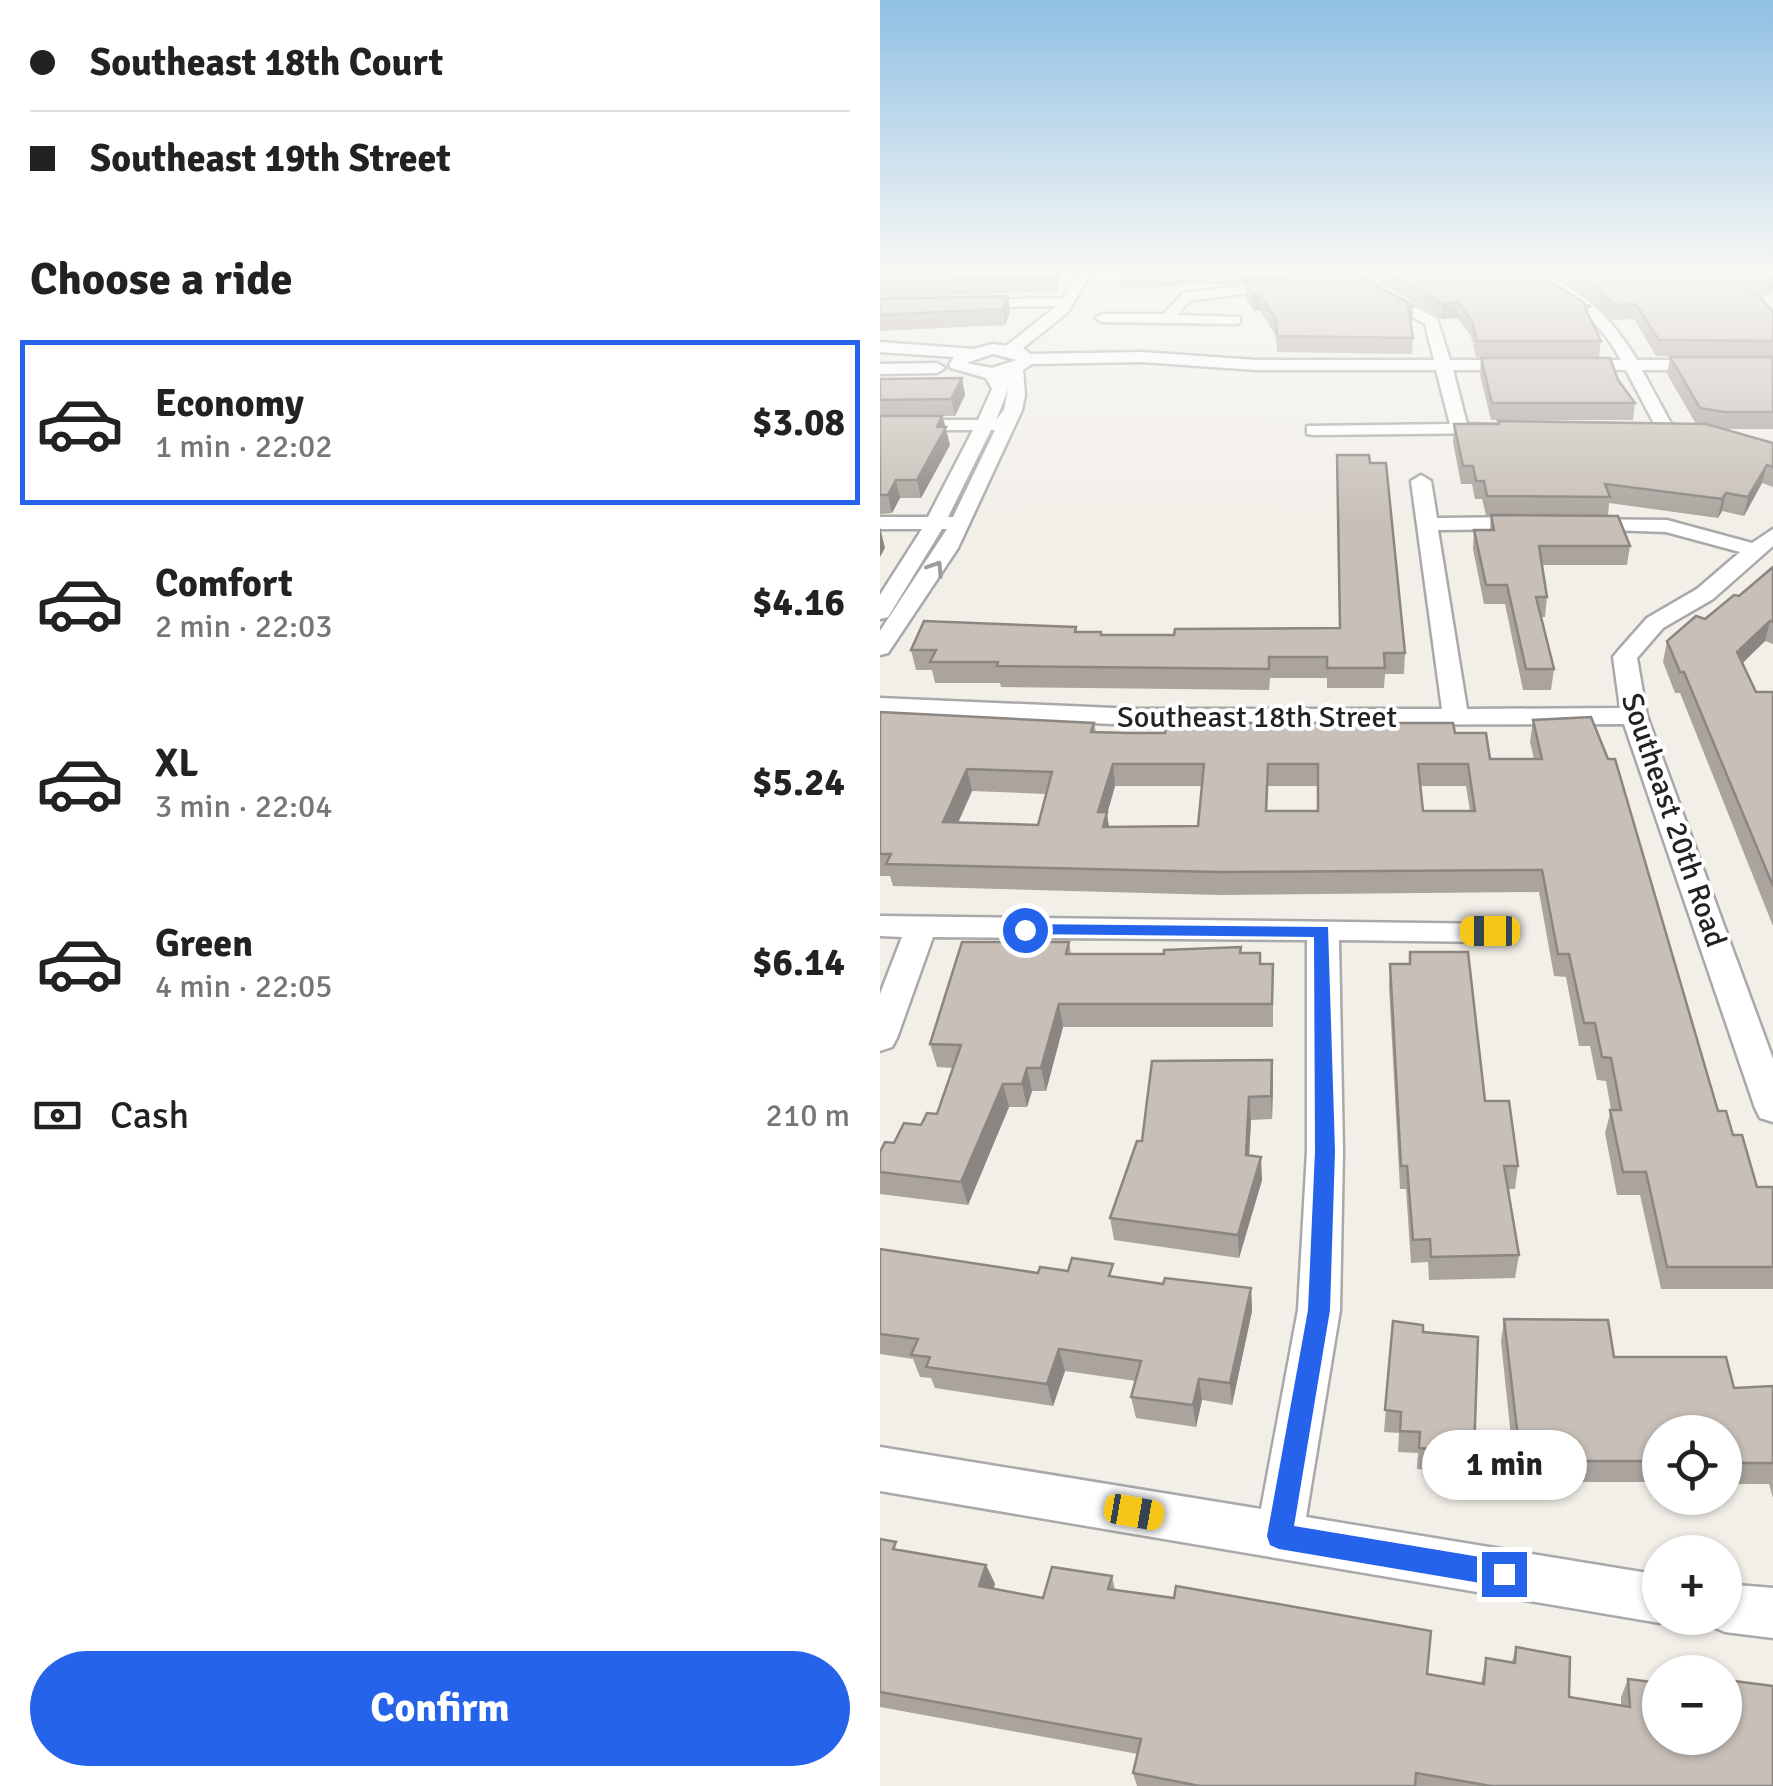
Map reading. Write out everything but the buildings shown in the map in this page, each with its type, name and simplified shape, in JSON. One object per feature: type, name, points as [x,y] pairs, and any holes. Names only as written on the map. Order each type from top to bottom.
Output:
[{"type":"street","points":[[880,648],[920,593],[960,523],[995,425],[1000,389],[992,373],[965,360],[925,354]]},
{"type":"street","points":[[992,373],[1021,354]]},
{"type":"street","points":[[1442,354],[1460,430]]},
{"type":"street","points":[[1625,354],[1656,429],[1687,429]]},
{"type":"street","points":[[880,369],[965,360],[1243,356],[1445,366],[1538,366]]},
{"type":"street","points":[[880,612],[1017,395],[1017,359]]},
{"type":"street","points":[[1556,365],[1773,365]]},
{"type":"street","points":[[880,425],[995,425]]},
{"type":"street","points":[[1313,430],[1516,430]]},
{"type":"street","points":[[1421,481],[1456,716]]},
{"type":"street","points":[[880,523],[960,523]]},
{"type":"street","points":[[1428,524],[1667,526],[1764,543]]},
{"type":"street","name":"Southeast 20th Road","points":[[1764,543],[1705,594],[1654,623],[1625,657],[1634,716],[1773,1108]]},
{"type":"street","name":"Southeast 18th Street","points":[[880,706],[1137,717],[1634,716]]},
{"type":"street","points":[[880,926],[1490,931]]},
{"type":"street","points":[[880,1038],[920,927]]},
{"type":"street","points":[[1279,1536],[1319,1310],[1325,1151],[1322,932]]},
{"type":"street","points":[[880,1469],[1642,1596]]},
{"type":"street","points":[[1742,1610],[1773,1613]]},
{"type":"route","points":[[1025,930],[1322,932],[1325,1151],[1319,1310],[1279,1536],[1504,1574]]}]
